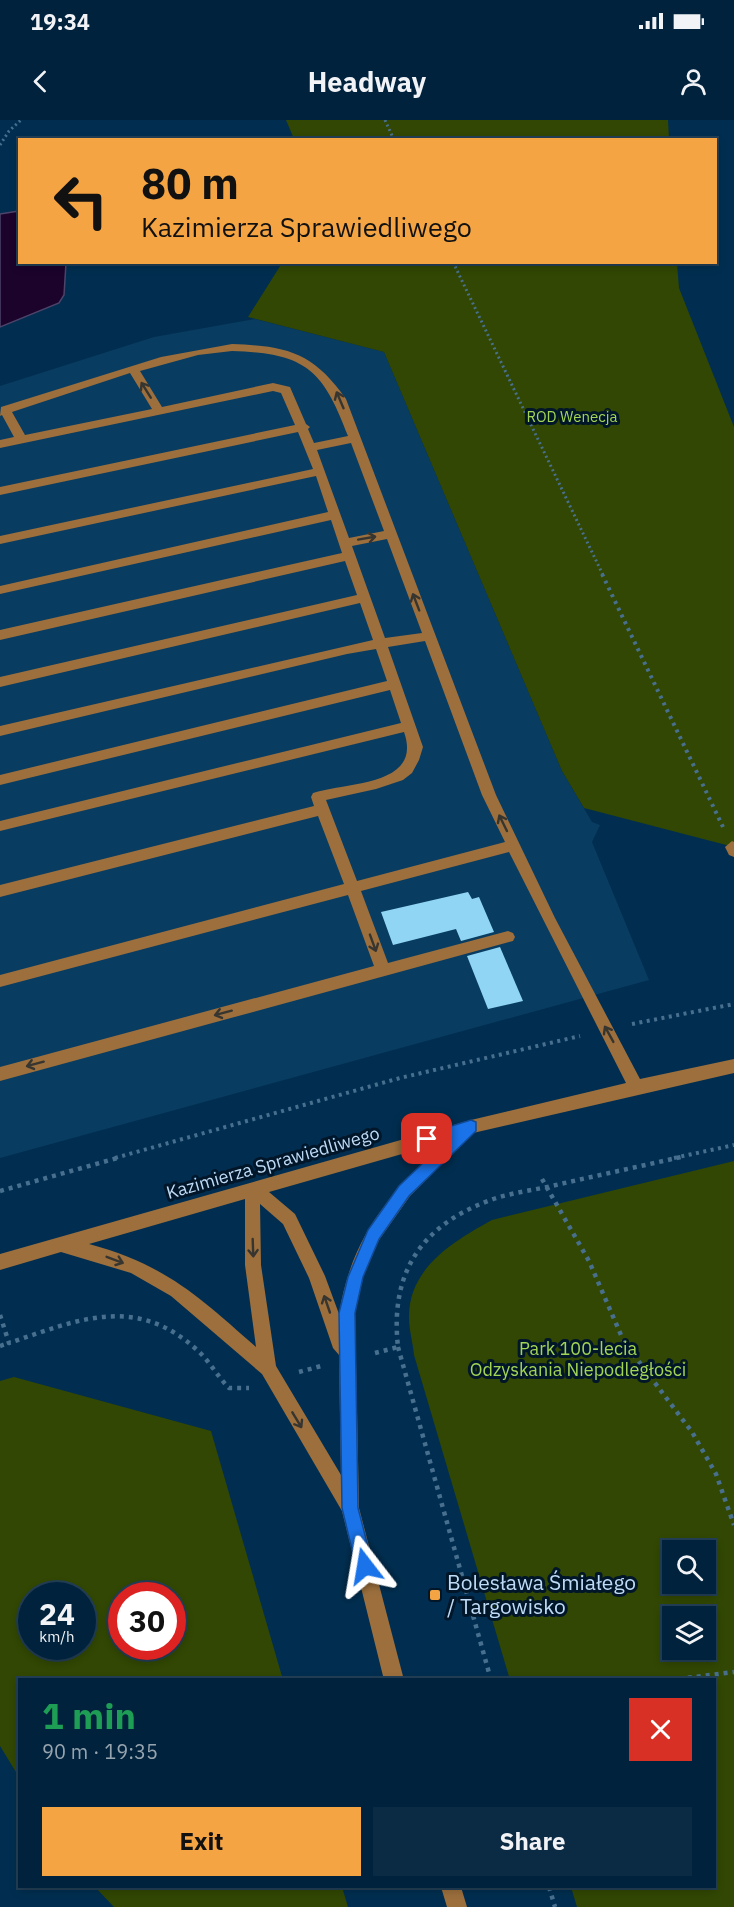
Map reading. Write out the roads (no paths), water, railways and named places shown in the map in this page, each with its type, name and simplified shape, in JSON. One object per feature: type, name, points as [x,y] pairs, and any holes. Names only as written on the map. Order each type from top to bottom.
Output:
[{"type":"street","points":[[21,439],[2,411],[188,353],[239,347],[280,352],[311,365],[329,380],[340,399],[489,795],[554,930],[636,1086]]},
{"type":"street","points":[[133,369],[159,411]]},
{"type":"street","points":[[0,444],[280,387],[290,395],[320,471],[416,747],[414,760],[405,772],[390,779],[318,797],[383,970]]},
{"type":"street","points":[[0,491],[304,427]]},
{"type":"street","points":[[311,447],[354,439]]},
{"type":"street","points":[[0,540],[320,471]]},
{"type":"street","points":[[0,590],[335,515]]},
{"type":"street","points":[[0,635],[347,549],[390,534]]},
{"type":"street","points":[[0,682],[364,598]]},
{"type":"street","points":[[0,731],[336,652],[429,636]]},
{"type":"street","points":[[0,780],[395,684]]},
{"type":"street","points":[[0,826],[409,726]]},
{"type":"street","points":[[0,891],[323,809]]},
{"type":"street","points":[[0,981],[514,845]]},
{"type":"street","points":[[0,1074],[508,938]]},
{"type":"street","name":"Kazimierza Sprawiedliwego","points":[[0,1262],[471,1127],[636,1086],[734,1066]]},
{"type":"street","points":[[393,1678],[350,1508],[347,1313],[355,1277],[373,1235],[404,1191],[471,1127]]},
{"type":"street","points":[[254,1189],[289,1219],[318,1276],[346,1360]]},
{"type":"street","points":[[254,1189],[251,1212],[254,1265],[268,1368],[350,1508]]},
{"type":"street","points":[[59,1244],[96,1253],[131,1266],[176,1290],[268,1368]]},
{"type":"street","points":[[451,1888],[457,1907]]},
{"type":"place","name":"Bolesława Śmiałego / Targowisko","points":[[435,1595]]},
{"type":"park label","name":"ROD Wenecja","points":[[572,417]]},
{"type":"park label","name":"Park 100-lecia Odzyskania Niepodległości","points":[[578,1359]]}]
